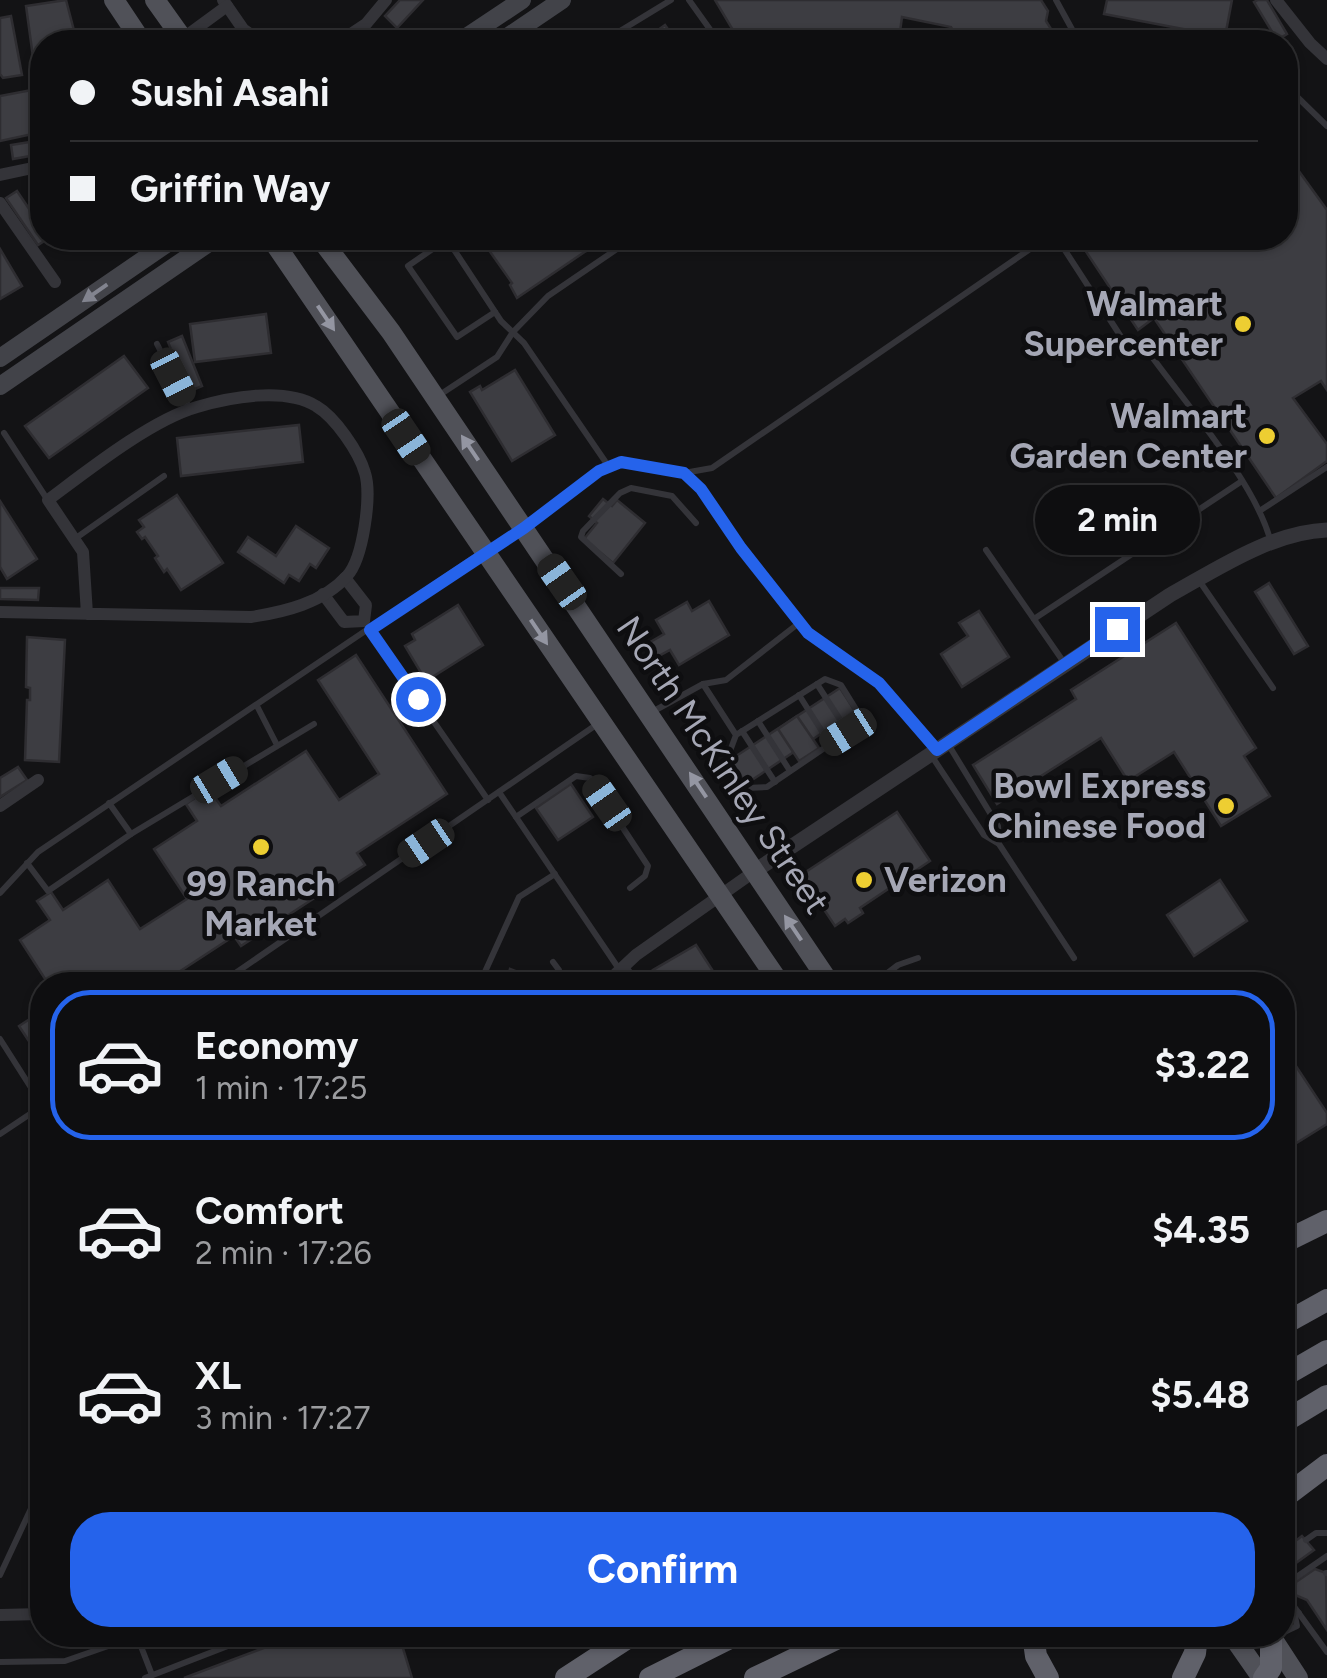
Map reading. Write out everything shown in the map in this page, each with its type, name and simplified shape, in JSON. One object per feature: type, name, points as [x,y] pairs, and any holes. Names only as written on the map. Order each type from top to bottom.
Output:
[{"type":"highway","points":[[1295,1236],[1327,1220]]},
{"type":"highway","points":[[1295,1306],[1327,1292]]},
{"type":"highway","points":[[1295,1318],[1327,1300]]},
{"type":"highway","points":[[1295,1369],[1327,1351]]},
{"type":"highway","points":[[1295,1415],[1327,1396]]},
{"type":"highway","points":[[1295,1489],[1327,1466]]},
{"type":"highway","points":[[566,1678],[614,1647]]},
{"type":"highway","points":[[650,1678],[712,1647]]},
{"type":"highway","points":[[755,1678],[819,1647]]},
{"type":"highway","points":[[1035,1647],[1048,1678]]},
{"type":"highway","points":[[1183,1678],[1195,1647]]},
{"type":"highway","points":[[1263,1678],[1271,1668],[1271,1647]]},
{"type":"main road","points":[[114,0],[134,30]]},
{"type":"main road","points":[[156,0],[176,30]]},
{"type":"main road","points":[[477,30],[522,0]]},
{"type":"main road","points":[[518,30],[562,0]]},
{"type":"main road","points":[[0,358],[158,250]]},
{"type":"main road","points":[[0,386],[198,250]]},
{"type":"main road","points":[[279,250],[772,972]]},
{"type":"main road","name":"North McKinley Street","points":[[329,250],[391,332],[822,972]]},
{"type":"main road","points":[[1241,1647],[1263,1678]]},
{"type":"main road","points":[[1279,1647],[1298,1678]]},
{"type":"street","points":[[357,30],[386,0]]},
{"type":"street","points":[[1276,0],[1327,59]]},
{"type":"street","points":[[196,30],[225,3],[245,30]]},
{"type":"street","points":[[0,175],[30,169]]},
{"type":"street","points":[[0,204],[30,247]]},
{"type":"street","points":[[32,250],[55,282]]},
{"type":"street","points":[[0,612],[87,614],[251,617],[287,612],[345,578],[357,556],[362,534],[366,473],[318,406],[292,396],[232,400],[190,409],[138,437],[48,500],[84,552],[87,614]]},
{"type":"street","points":[[618,972],[755,870],[1198,579],[1272,544],[1327,530]]},
{"type":"street","points":[[323,594],[344,622],[367,625],[366,605],[345,578]]},
{"type":"street","points":[[0,806],[38,780]]},
{"type":"street","points":[[0,1615],[30,1614]]},
{"type":"lane","points":[[622,30],[671,0]]},
{"type":"lane","points":[[688,0],[709,30]]},
{"type":"lane","points":[[1056,0],[1072,30]]},
{"type":"lane","points":[[1298,98],[1327,126]]},
{"type":"lane","points":[[431,250],[408,266],[456,337],[495,312]]},
{"type":"lane","points":[[456,250],[495,312],[524,342],[609,467]]},
{"type":"lane","points":[[436,398],[497,358],[512,332],[548,296],[615,250]]},
{"type":"lane","points":[[1,889],[27,863],[258,706],[367,625],[524,528],[609,467],[621,462],[684,473],[712,468],[1029,250]]},
{"type":"lane","points":[[1065,250],[1127,346],[1148,350],[1242,481],[1261,510],[1272,544]]},
{"type":"lane","points":[[157,344],[190,409]]},
{"type":"lane","points":[[4,433],[48,500]]},
{"type":"lane","points":[[1261,510],[1327,467]]},
{"type":"lane","points":[[684,473],[701,489],[799,623],[836,655],[879,683],[938,749],[998,826],[1000,844],[1074,958]]},
{"type":"lane","points":[[74,538],[164,476]]},
{"type":"lane","points":[[1034,619],[1242,481]]},
{"type":"lane","points":[[620,574],[581,537],[583,530],[620,493],[631,488],[672,496],[696,523]]},
{"type":"lane","points":[[986,550],[1066,664]]},
{"type":"lane","points":[[1198,579],[1274,688]]},
{"type":"lane","points":[[650,713],[703,684],[726,680],[799,623]]},
{"type":"lane","points":[[367,625],[488,800]]},
{"type":"lane","points":[[825,678],[833,680],[857,707],[855,727],[767,788],[746,788],[726,758],[739,733],[817,684],[825,678]]},
{"type":"lane","points":[[703,684],[774,782]]},
{"type":"lane","points":[[817,684],[848,732]]},
{"type":"lane","points":[[799,695],[830,744]]},
{"type":"lane","points":[[258,706],[277,745]]},
{"type":"lane","points":[[758,721],[790,771]]},
{"type":"lane","points":[[237,972],[601,722]]},
{"type":"lane","points":[[27,863],[48,890],[131,834],[314,724]]},
{"type":"lane","points":[[938,749],[984,836],[1000,844]]},
{"type":"lane","points":[[516,817],[576,776],[590,778],[648,866],[645,876],[630,888]]},
{"type":"lane","points":[[499,792],[626,972]]},
{"type":"lane","points":[[110,804],[131,834]]},
{"type":"lane","points":[[485,972],[519,898],[554,874]]},
{"type":"lane","points":[[888,972],[918,958]]},
{"type":"lane","points":[[553,962],[559,972]]},
{"type":"lane","points":[[0,1039],[30,1086]]},
{"type":"lane","points":[[0,1134],[30,1113]]},
{"type":"lane","points":[[0,1575],[30,1511]]},
{"type":"lane","points":[[1306,1540],[1316,1533],[1327,1534]]},
{"type":"lane","points":[[1295,1579],[1327,1556]]},
{"type":"lane","points":[[1295,1606],[1325,1647]]},
{"type":"lane","points":[[1295,1627],[1298,1614]]},
{"type":"lane","points":[[0,1662],[66,1661],[107,1647]]},
{"type":"lane","points":[[142,1647],[149,1676],[225,1647]]},
{"type":"building","points":[[66,0],[74,30],[30,30],[30,35],[26,6]]},
{"type":"building","points":[[400,0],[423,0],[397,28],[385,16]]},
{"type":"building","points":[[715,0],[1041,0],[1052,30],[953,30],[902,17],[900,30],[733,30]]},
{"type":"building","points":[[1107,0],[1232,0],[1226,30],[1188,30],[1104,14]]},
{"type":"building","points":[[1267,0],[1285,30],[1271,30],[1254,2]]},
{"type":"building","points":[[11,16],[22,75],[3,78],[0,18]]},
{"type":"building","points":[[30,90],[30,135],[0,141],[0,96]]},
{"type":"building","points":[[30,142],[30,156],[13,159],[11,145]]},
{"type":"building","name":"Walmart Supercenter","points":[[1298,170],[1327,210],[1327,390],[1321,381],[1293,398],[1327,444],[1327,461],[1276,498],[1154,318],[1138,330],[1085,250],[1298,250]]},
{"type":"building","points":[[17,191],[30,210],[30,233],[6,198]]},
{"type":"building","points":[[0,249],[22,286],[0,299]]},
{"type":"building","points":[[489,250],[586,251],[517,298],[512,283]]},
{"type":"building","points":[[266,314],[271,353],[195,362],[190,324]]},
{"type":"building","points":[[182,336],[202,386],[188,392],[168,342]]},
{"type":"building","points":[[124,356],[148,388],[49,458],[25,426]]},
{"type":"building","points":[[515,370],[555,435],[512,461],[470,392],[480,386],[482,390]]},
{"type":"building","points":[[299,425],[303,462],[181,476],[177,438]]},
{"type":"building","points":[[177,495],[223,563],[181,590],[167,569],[164,572],[145,537],[142,539],[137,532],[144,527],[139,520]]},
{"type":"building","points":[[603,499],[612,506],[617,500],[645,523],[613,563],[584,539],[597,523],[589,516]]},
{"type":"building","points":[[0,501],[37,559],[7,579],[0,567]]},
{"type":"building","points":[[296,526],[329,548],[316,568],[310,564],[299,581],[289,575],[284,583],[238,552],[248,537],[276,556]]},
{"type":"building","points":[[1269,583],[1308,646],[1294,654],[1255,592]]},
{"type":"building","points":[[0,588],[39,588],[38,600],[0,599]]},
{"type":"building","points":[[709,601],[729,635],[679,665],[670,650],[655,658],[647,644],[664,634],[656,620],[687,602],[692,611]]},
{"type":"building","points":[[458,605],[483,645],[426,681],[405,646],[415,640],[412,634]]},
{"type":"building","points":[[979,611],[1009,657],[962,687],[941,654],[968,636],[959,623]]},
{"type":"building","points":[[1176,623],[1256,748],[1244,756],[1270,796],[1221,826],[1174,752],[1128,781],[1101,738],[997,804],[973,765],[1076,699],[1071,690]]},
{"type":"building","points":[[27,637],[65,640],[59,762],[25,760],[30,700],[30,688],[26,687]]},
{"type":"building","points":[[356,655],[447,794],[357,853],[365,865],[241,946],[234,936],[179,972],[41,972],[20,940],[50,920],[37,901],[51,892],[63,910],[108,880],[140,929],[187,899],[154,849],[197,821],[186,804],[209,789],[221,806],[306,751],[339,800],[379,774],[318,680]]},
{"type":"building","points":[[840,688],[855,711],[746,784],[730,760]]},
{"type":"building","points":[[797,716],[819,748],[799,761],[778,729]]},
{"type":"building","points":[[18,767],[27,780],[0,797],[0,778]]},
{"type":"building","points":[[571,784],[593,817],[558,840],[536,808]]},
{"type":"building","points":[[897,812],[930,861],[860,908],[863,913],[835,926],[801,875]]},
{"type":"building","points":[[1220,880],[1247,921],[1194,956],[1167,915]]},
{"type":"building","points":[[696,945],[714,972],[654,972]]},
{"type":"building","points":[[30,1019],[30,1043],[19,1026]]},
{"type":"building","points":[[1295,1065],[1327,1113],[1327,1124],[1295,1144]]},
{"type":"building","points":[[1302,1536],[1314,1550],[1295,1564],[1295,1541]]},
{"type":"building","points":[[1315,1569],[1326,1573],[1327,1630],[1307,1600],[1295,1595],[1296,1582]]},
{"type":"building","points":[[266,1647],[403,1647],[412,1678],[184,1678]]},
{"type":"place","name":"Walmart Supercenter","points":[[1243,324]]},
{"type":"place","name":"Walmart Garden Center","points":[[1267,436]]},
{"type":"place","name":"Bowl Express Chinese Food","points":[[1226,806]]},
{"type":"place","name":"99 Ranch Market","points":[[261,847]]},
{"type":"place","name":"Verizon","points":[[864,880]]},
{"type":"route","points":[[418,699],[370,630],[524,528],[599,471],[621,462],[684,473],[701,489],[741,548],[808,633],[879,683],[937,750],[1117,629]]}]
